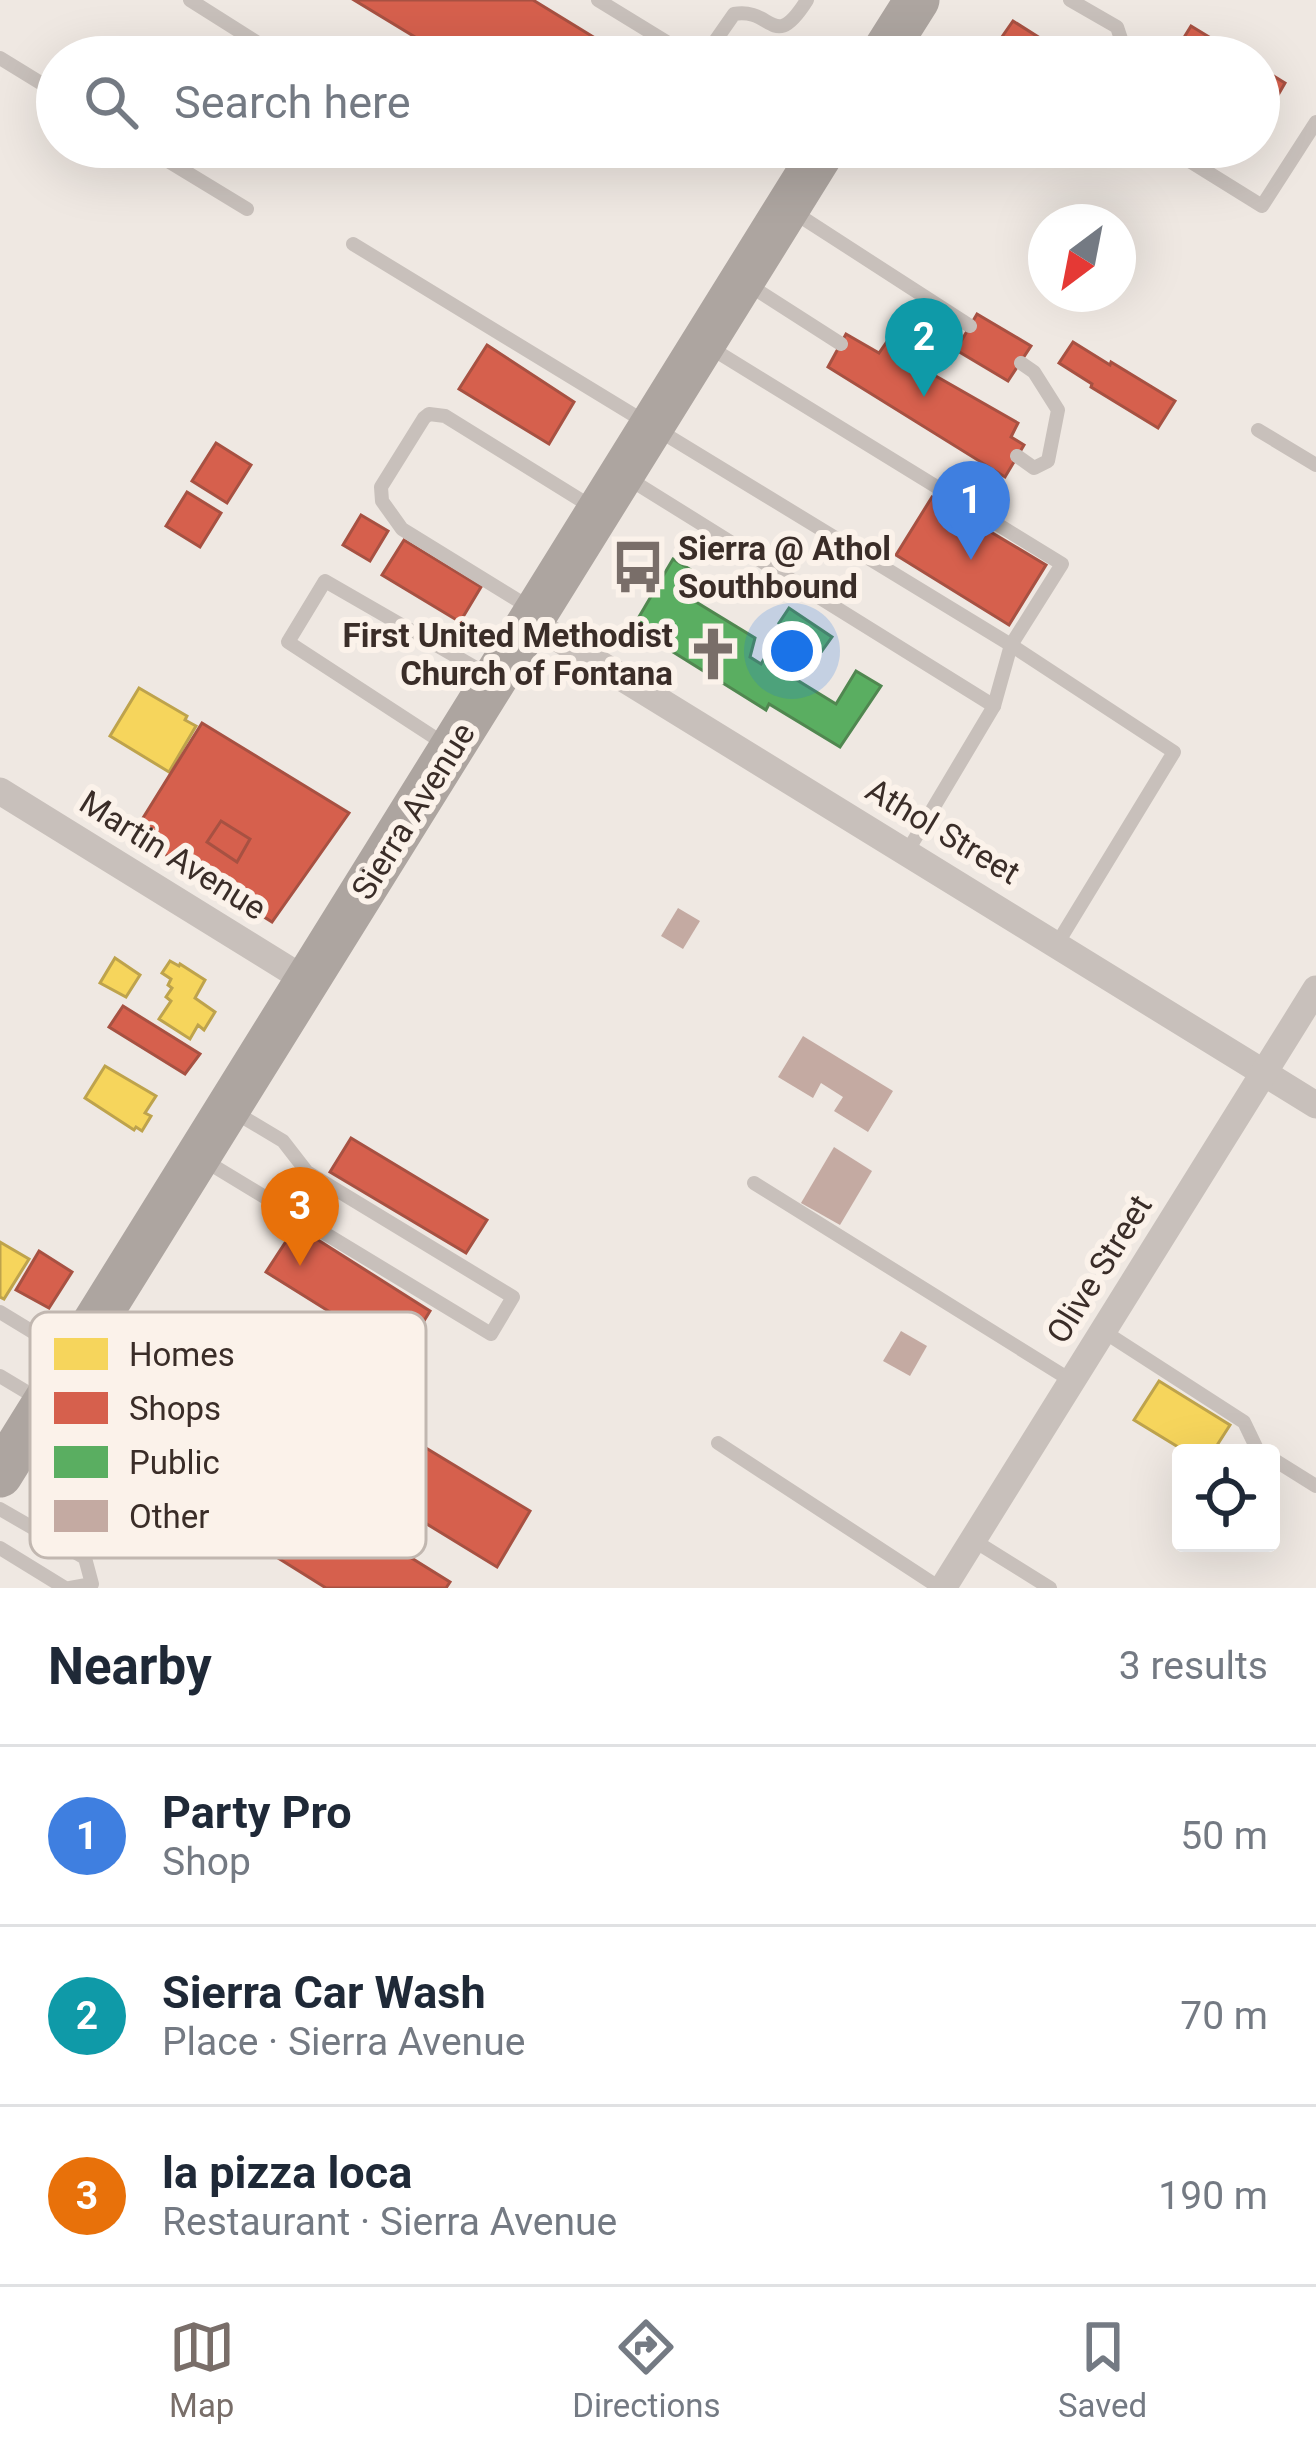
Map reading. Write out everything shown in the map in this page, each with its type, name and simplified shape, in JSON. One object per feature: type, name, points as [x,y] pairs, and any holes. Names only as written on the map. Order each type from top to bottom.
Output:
[{"type":"main road","points":[[894,36],[917,0]]},
{"type":"main road","name":"Sierra Avenue","points":[[102,1312],[812,168]]},
{"type":"main road","name":"Sierra Avenue","points":[[4,1461],[30,1424]]},
{"type":"street","name":"Athol Street","points":[[533,616],[1316,1105]]},
{"type":"street","name":"Martin Avenue","points":[[0,790],[307,981]]},
{"type":"street","name":"Olive Street","points":[[942,1588],[1316,989]]},
{"type":"lane","points":[[190,0],[247,36]]},
{"type":"lane","points":[[598,0],[657,36]]},
{"type":"lane","points":[[719,36],[734,14],[747,12],[777,28],[786,26],[807,0]]},
{"type":"lane","points":[[1070,0],[1117,27],[1120,36]]},
{"type":"lane","points":[[0,58],[36,80]]},
{"type":"lane","points":[[1201,168],[1262,206],[1316,122]]},
{"type":"lane","points":[[180,168],[247,209]]},
{"type":"lane","points":[[788,208],[970,326]]},
{"type":"lane","points":[[353,244],[1011,645],[1174,752],[1057,944]]},
{"type":"lane","points":[[742,281],[841,344]]},
{"type":"lane","points":[[703,344],[1062,564],[1011,645],[994,706],[907,852]]},
{"type":"lane","points":[[1017,456],[1034,468],[1048,460],[1058,410],[1034,373],[1021,363]]},
{"type":"lane","points":[[533,616],[402,530],[382,501],[381,487],[429,414],[445,416],[610,493],[994,706]]},
{"type":"lane","points":[[1258,430],[1316,465]]},
{"type":"lane","points":[[451,749],[288,643],[325,580],[495,679]]},
{"type":"lane","points":[[198,1156],[491,1334],[513,1297],[307,1172],[284,1141],[228,1108]]},
{"type":"lane","points":[[754,1183],[1072,1381]]},
{"type":"lane","points":[[0,1312],[30,1330]]},
{"type":"lane","points":[[1103,1331],[1244,1422],[1255,1444]]},
{"type":"lane","points":[[0,1376],[30,1394]]},
{"type":"lane","points":[[718,1442],[942,1588]]},
{"type":"lane","points":[[1280,1464],[1316,1486]]},
{"type":"lane","points":[[0,1509],[30,1526]]},
{"type":"lane","points":[[973,1540],[1050,1588]]},
{"type":"lane","points":[[0,1548],[67,1588],[92,1584],[85,1558]]},
{"type":"building: Homes","points":[[139,688],[196,726],[169,772],[110,736]]},
{"type":"building: Homes","points":[[269,860],[296,875],[283,899],[277,896],[273,904],[239,883],[247,870],[259,877]]},
{"type":"building: Homes","points":[[115,958],[140,975],[126,997],[100,983]]},
{"type":"building: Homes","points":[[170,961],[205,980],[195,998],[215,1012],[204,1030],[198,1025],[190,1039],[159,1019],[171,1001],[166,997],[171,979],[162,973]]},
{"type":"building: Homes","points":[[105,1066],[156,1096],[145,1113],[151,1116],[142,1131],[85,1098]]},
{"type":"building: Homes","points":[[0,1242],[29,1259],[4,1299],[0,1297]]},
{"type":"building: Homes","points":[[1159,1381],[1230,1425],[1218,1444],[1173,1444],[1134,1420]]},
{"type":"building: Shops","points":[[354,0],[533,0],[592,36],[413,36]]},
{"type":"building: Shops","points":[[1013,21],[1037,36],[1003,36]]},
{"type":"building: Shops","points":[[1191,26],[1207,36],[1185,36]]},
{"type":"building: Shops","points":[[977,314],[1031,346],[1008,381],[956,350]]},
{"type":"building: Shops","points":[[895,330],[937,356],[927,371],[1018,423],[1011,437],[1024,445],[1005,477],[828,367],[846,334],[879,353]]},
{"type":"building: Shops","points":[[1073,342],[1175,401],[1158,428],[1059,363]]},
{"type":"building: Shops","points":[[487,345],[574,402],[549,444],[459,389]]},
{"type":"building: Shops","points":[[216,443],[251,465],[227,503],[192,481]]},
{"type":"building: Shops","points":[[187,492],[221,513],[200,547],[166,526]]},
{"type":"building: Shops","points":[[932,497],[1046,565],[1009,625],[896,555]]},
{"type":"building: Shops","points":[[361,515],[388,531],[370,561],[343,545]]},
{"type":"building: Shops","points":[[404,540],[481,587],[460,622],[382,575]]},
{"type":"building: Shops","points":[[202,723],[349,813],[272,922],[133,834]]},
{"type":"building: Shops","points":[[221,821],[250,839],[237,862],[207,842]]},
{"type":"building: Shops","points":[[123,1006],[200,1054],[185,1074],[109,1027]]},
{"type":"building: Shops","points":[[351,1138],[487,1220],[466,1253],[330,1172]]},
{"type":"building: Shops","points":[[296,1226],[430,1311],[426,1318],[426,1312],[330,1312],[266,1272]]},
{"type":"building: Shops","points":[[39,1251],[72,1272],[49,1308],[16,1290]]},
{"type":"building: Shops","points":[[426,1448],[530,1511],[497,1567],[426,1524]]},
{"type":"building: Shops","points":[[278,1558],[411,1558],[450,1582],[446,1588],[326,1588]]},
{"type":"building: Public","name":"First United Methodist Church of Fontana","points":[[673,559],[696,573],[683,594],[755,638],[750,657],[761,664],[789,608],[832,637],[822,651],[818,648],[797,680],[836,704],[856,671],[881,686],[840,747],[769,704],[766,710],[633,627]]},
{"type":"building: Other","points":[[678,908],[700,921],[683,949],[661,936]]},
{"type":"building: Other","points":[[803,1036],[893,1091],[868,1132],[834,1111],[843,1097],[821,1083],[813,1098],[778,1077]]},
{"type":"building: Other","points":[[834,1147],[872,1171],[840,1225],[801,1203]]},
{"type":"building: Other","points":[[901,1331],[927,1346],[910,1376],[883,1361]]},
{"type":"place","name":"Sierra Car Wash","points":[[924,397]]},
{"type":"place","name":"Party Pro","points":[[971,560]]},
{"type":"place","name":"Sierra @ Athol Southbound","points":[[638,567]]},
{"type":"place","name":"First United Methodist Church of Fontana","points":[[713,654]]},
{"type":"place","name":"la pizza loca","points":[[300,1266]]}]
